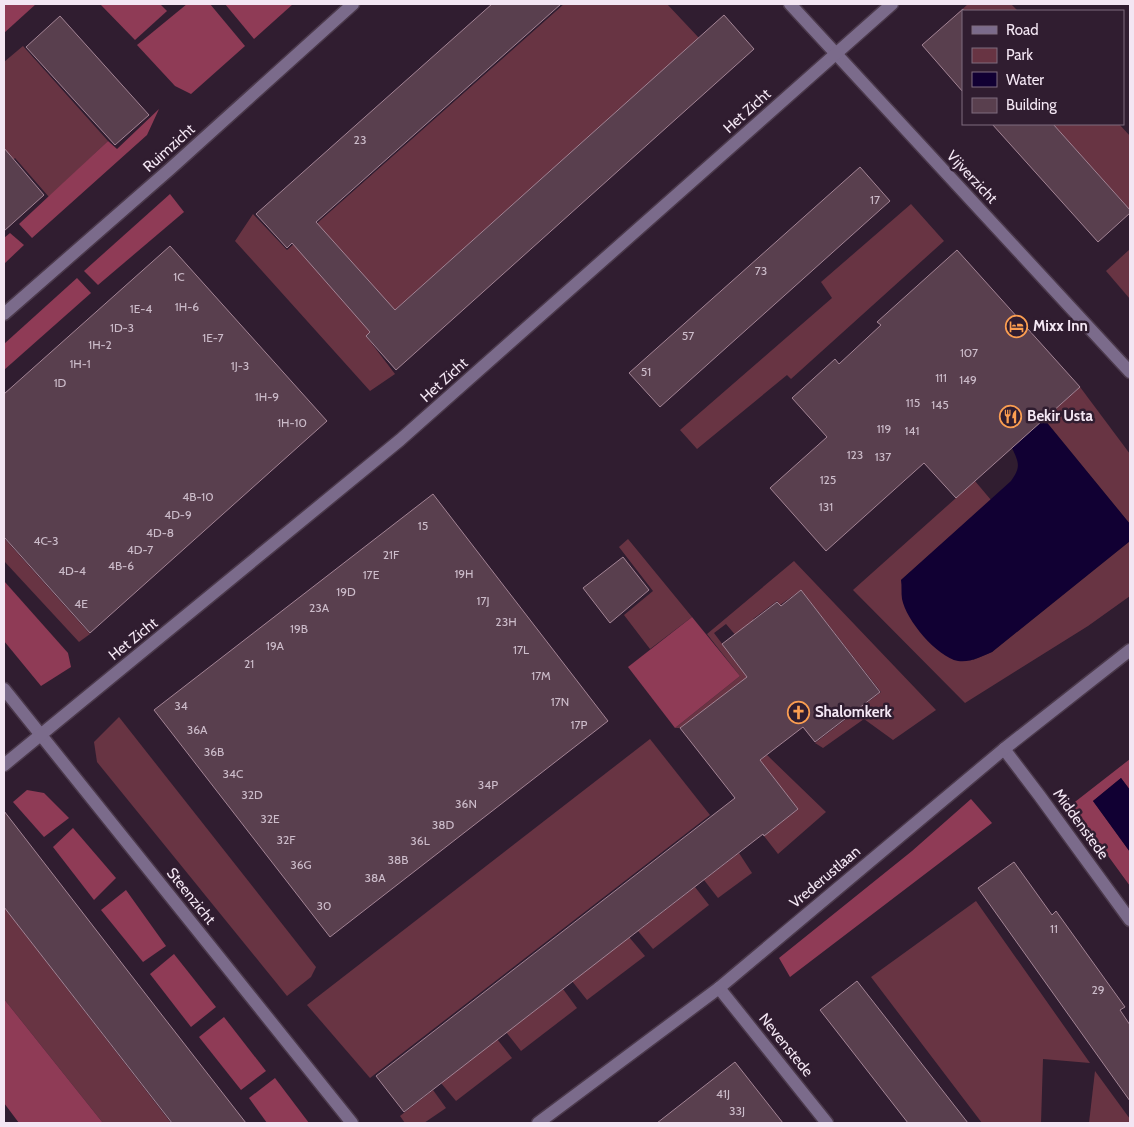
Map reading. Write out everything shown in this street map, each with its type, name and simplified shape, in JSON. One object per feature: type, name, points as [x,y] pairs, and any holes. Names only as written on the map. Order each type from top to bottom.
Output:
[{"type":"street","name":"Ruimzicht","points":[[4,314],[170,169],[353,4]]},
{"type":"street","name":"Vijverzicht","points":[[790,4],[1130,372]]},
{"type":"street","name":"Het Zicht","points":[[4,765],[400,440],[892,4]]},
{"type":"street","name":"Vrederustlaan","points":[[538,1123],[719,988],[1004,749],[1129,653]]},
{"type":"street","name":"Steenzicht","points":[[4,689],[352,1123]]},
{"type":"street","name":"Middenstede","points":[[1004,749],[1040,795],[1130,920]]},
{"type":"street","name":"Nevenstede","points":[[719,988],[820,1121]]},
{"type":"green space","points":[[564,4],[667,4],[699,38],[366,336],[395,374],[370,391],[235,241],[253,214],[287,250]]},
{"type":"green space","points":[[968,4],[1011,4],[1017,10],[962,10],[962,22],[956,15]]},
{"type":"green space","points":[[23,46],[108,141],[49,197],[15,158],[4,168],[4,62]]},
{"type":"green space","points":[[1054,125],[1120,125],[1130,136],[1130,210]]},
{"type":"green space","points":[[911,204],[944,241],[791,379],[787,375],[697,449],[680,430],[832,298],[821,282]]},
{"type":"green space","points":[[1130,249],[1130,299],[1106,271]]},
{"type":"green space","points":[[1080,387],[1130,454],[1130,524],[1044,419]]},
{"type":"green space","points":[[975,481],[991,500],[901,580],[973,660],[992,652],[1130,541],[1130,596],[1088,626],[965,703],[853,590]]},
{"type":"green space","points":[[4,538],[90,634],[79,642],[4,561]]},
{"type":"green space","points":[[628,539],[692,617],[650,649],[624,615],[653,591],[619,547]]},
{"type":"green space","points":[[794,561],[936,710],[893,740],[864,719],[823,748],[815,743],[881,692],[801,590],[780,605],[777,601],[753,619],[756,624],[738,638],[726,624],[714,633],[762,697],[715,702],[680,728],[675,728],[740,676],[707,634]]},
{"type":"green space","points":[[119,717],[316,967],[311,977],[287,996],[97,762],[94,742]]},
{"type":"green space","points":[[650,739],[710,815],[370,1078],[307,1005]]},
{"type":"green space","points":[[767,755],[826,812],[778,854],[764,836],[798,809],[760,760]]},
{"type":"green space","points":[[739,853],[752,873],[718,898],[704,880]]},
{"type":"green space","points":[[695,887],[709,905],[653,949],[638,931]]},
{"type":"green space","points":[[976,901],[1090,1063],[1043,1059],[1041,1123],[982,1123],[871,977]]},
{"type":"green space","points":[[4,907],[171,1123],[103,1123],[4,999]]},
{"type":"green space","points":[[629,937],[645,956],[587,1000],[572,981]]},
{"type":"green space","points":[[563,989],[577,1008],[521,1051],[506,1032]]},
{"type":"green space","points":[[497,1039],[512,1058],[456,1101],[441,1083]]},
{"type":"green space","points":[[1095,1071],[1130,1119],[1130,1123],[1089,1123]]},
{"type":"green space","points":[[433,1090],[446,1108],[424,1123],[405,1123],[400,1116]]},
{"type":"shaded area","points":[[4,4],[36,4],[4,33]]},
{"type":"shaded area","points":[[100,4],[160,4],[167,11],[135,40]]},
{"type":"shaded area","points":[[187,4],[210,4],[245,46],[191,94],[175,86],[137,45]]},
{"type":"shaded area","points":[[225,4],[293,4],[254,39]]},
{"type":"shaded area","points":[[159,109],[147,135],[32,238],[19,224],[108,141],[117,149]]},
{"type":"shaded area","points":[[170,194],[184,212],[98,285],[84,271]]},
{"type":"shaded area","points":[[10,233],[24,245],[4,264],[4,238]]},
{"type":"shaded area","points":[[77,278],[91,293],[4,370],[4,344]]},
{"type":"shaded area","points":[[4,581],[68,653],[71,667],[41,686],[4,641]]},
{"type":"shaded area","points":[[692,617],[740,676],[675,728],[628,667]]},
{"type":"shaded area","points":[[1130,759],[1130,790],[1121,778],[1093,801],[1130,852],[1130,886],[1071,805]]},
{"type":"shaded area","points":[[27,790],[44,793],[69,818],[44,837],[13,802]]},
{"type":"shaded area","points":[[971,799],[992,823],[790,977],[779,958],[912,851]]},
{"type":"shaded area","points":[[73,828],[116,878],[94,900],[53,847]]},
{"type":"shaded area","points":[[126,890],[166,946],[143,962],[101,910]]},
{"type":"shaded area","points":[[174,954],[216,1007],[191,1027],[150,974]]},
{"type":"shaded area","points":[[4,999],[103,1123],[19,1123],[4,1103]]},
{"type":"shaded area","points":[[224,1017],[266,1071],[241,1090],[199,1037]]},
{"type":"shaded area","points":[[275,1078],[309,1123],[267,1123],[249,1098]]},
{"type":"water","points":[[1044,419],[1130,524],[1130,541],[992,652],[976,659],[958,661],[941,653],[916,627],[909,617],[902,599],[901,580],[1011,481],[1018,468],[1012,448]]},
{"type":"water","points":[[1121,778],[1130,790],[1130,852],[1093,801]]},
{"type":"building","points":[[492,4],[561,4],[316,222],[395,310],[724,15],[754,49],[396,370],[366,336],[370,332],[292,243],[287,248],[256,214]]},
{"type":"building","points":[[963,9],[962,91],[922,45]]},
{"type":"building","points":[[60,16],[149,115],[115,145],[26,47]]},
{"type":"building","points":[[993,125],[1054,125],[1130,210],[1130,213],[1098,242]]},
{"type":"building","points":[[4,148],[44,195],[4,231]]},
{"type":"building","points":[[860,167],[890,201],[660,407],[629,373]]},
{"type":"building","points":[[170,246],[327,421],[90,633],[4,537],[4,394]]},
{"type":"building","points":[[957,250],[1080,387],[956,498],[924,463],[826,551],[770,488],[827,437],[792,398],[835,359],[839,364],[881,325],[877,322]]},
{"type":"building","points":[[433,494],[608,721],[330,937],[154,710]]},
{"type":"building","points":[[623,557],[649,590],[610,623],[583,588]]},
{"type":"building","points":[[801,590],[880,692],[815,742],[803,727],[760,760],[798,809],[764,836],[763,834],[404,1112],[376,1076],[735,798],[680,728],[747,677],[722,644],[777,602],[781,606]]},
{"type":"building","points":[[4,811],[246,1123],[172,1123],[14,920],[4,907]]},
{"type":"building","points":[[1014,862],[1052,915],[1056,911],[1125,1007],[1120,1010],[1130,1025],[1130,1101],[978,888]]},
{"type":"building","points":[[857,981],[968,1123],[908,1123],[820,1010]]},
{"type":"building","points":[[735,1062],[783,1123],[657,1123]]},
{"type":"place","name":"Mixx Inn","points":[[1017,326]]},
{"type":"place","name":"Bekir Usta","points":[[1011,416]]},
{"type":"place","name":"Shalomkerk","points":[[799,712]]}]
